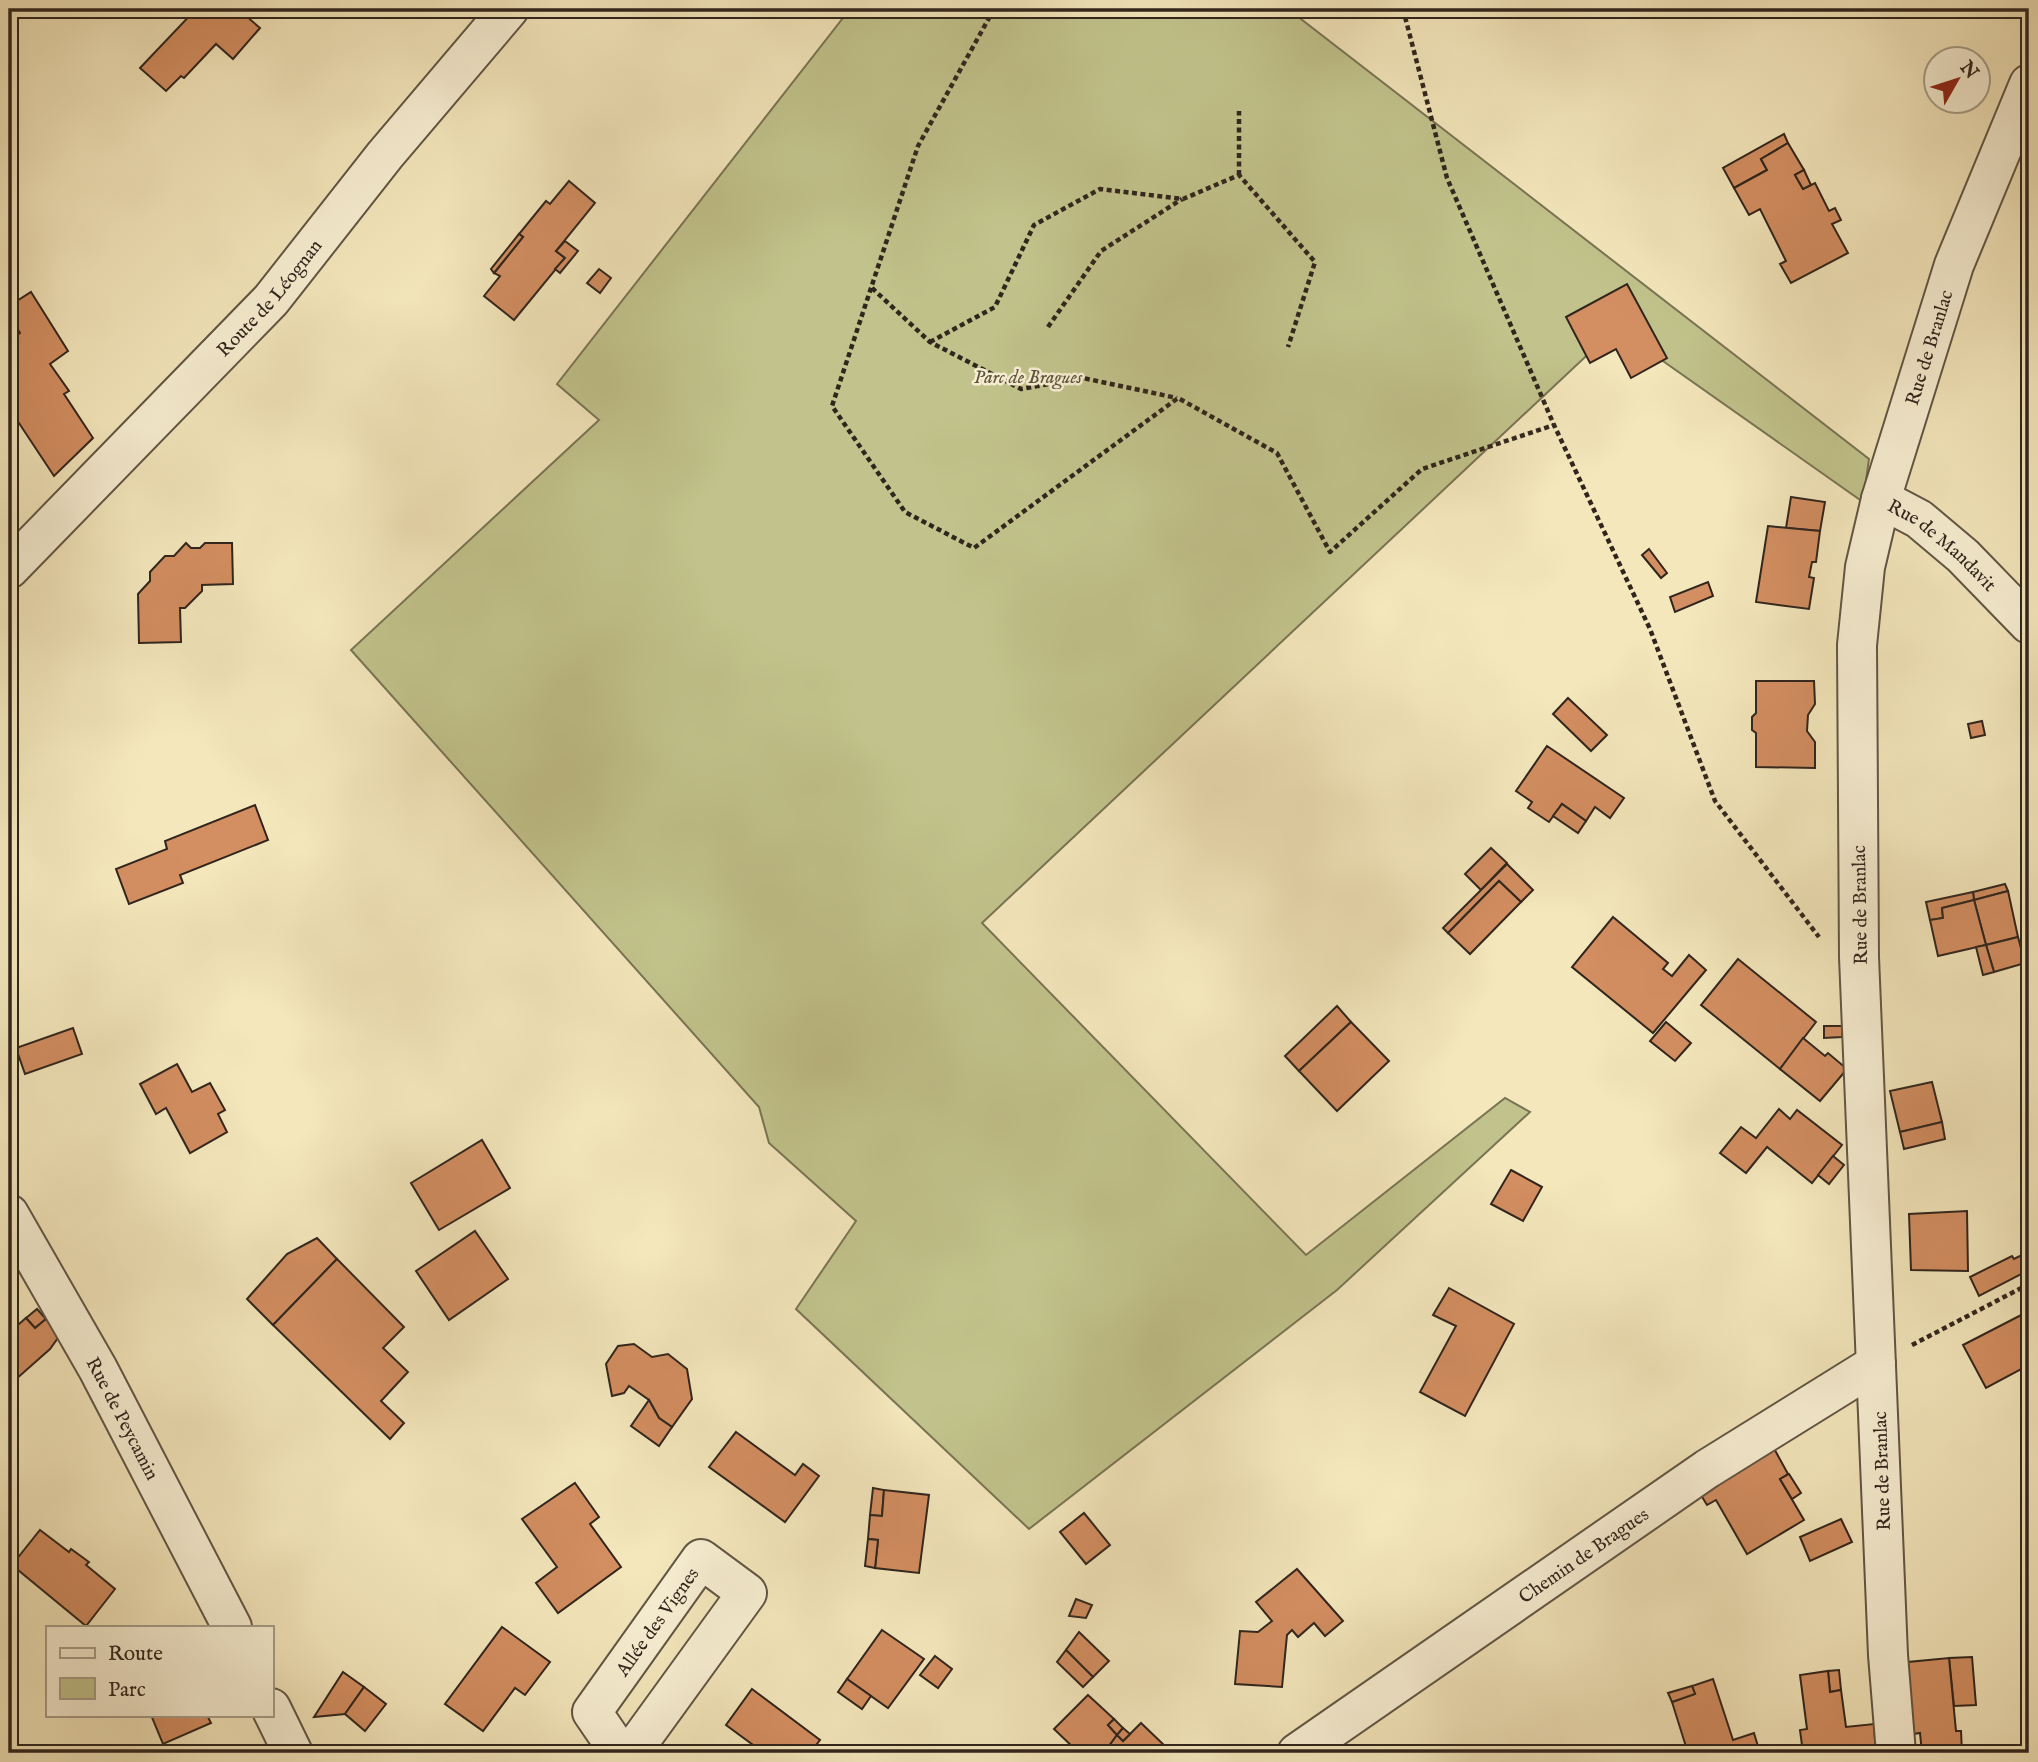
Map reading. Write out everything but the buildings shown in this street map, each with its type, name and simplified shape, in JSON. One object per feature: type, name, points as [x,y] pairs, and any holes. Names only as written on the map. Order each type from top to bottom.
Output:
[{"type":"street","name":"Route de Léognan","points":[[9,573],[271,300],[385,155],[509,9]]},
{"type":"street","name":"Rue de Branlac","points":[[1895,1753],[1888,1655],[1859,957],[1857,645],[1865,567],[1881,499],[1954,265],[2029,84]]},
{"type":"street","name":"Rue de Mandavit","points":[[1881,499],[1919,519],[1963,556],[2029,624]]},
{"type":"street","name":"Rue de Peycamin","points":[[9,1214],[98,1369],[231,1626]]},
{"type":"street","name":"Chemin de Bragues","points":[[1297,1753],[1707,1469],[1876,1364]]},
{"type":"street","name":"Allée des Vignes","points":[[620,1753],[592,1712],[701,1559],[747,1593],[631,1753]]},
{"type":"street","points":[[273,1712],[293,1753]]},
{"type":"path","points":[[994,9],[918,146],[832,406],[905,512],[974,548],[1178,398]]},
{"type":"path","points":[[1403,9],[1447,178],[1554,425],[1650,629],[1715,801],[1820,938]]},
{"type":"path","points":[[1239,111],[1238,176],[1315,262],[1288,347]]},
{"type":"path","points":[[1048,327],[1101,251],[1183,199],[1238,176]]},
{"type":"path","points":[[930,342],[995,307],[1034,225],[1100,189],[1183,199]]},
{"type":"path","points":[[872,287],[930,342],[1021,389],[1083,378],[1178,398],[1278,453],[1330,552],[1422,468],[1554,425]]},
{"type":"path","points":[[1876,1364],[2029,1284]]},
{"type":"green space","name":"Parc de Bragues","points":[[850,9],[1288,9],[1869,459],[1863,502],[1616,328],[982,923],[1306,1255],[1505,1098],[1530,1112],[1337,1290],[1029,1529],[796,1309],[856,1221],[769,1143],[759,1107],[351,650],[599,420],[557,384]]}]
